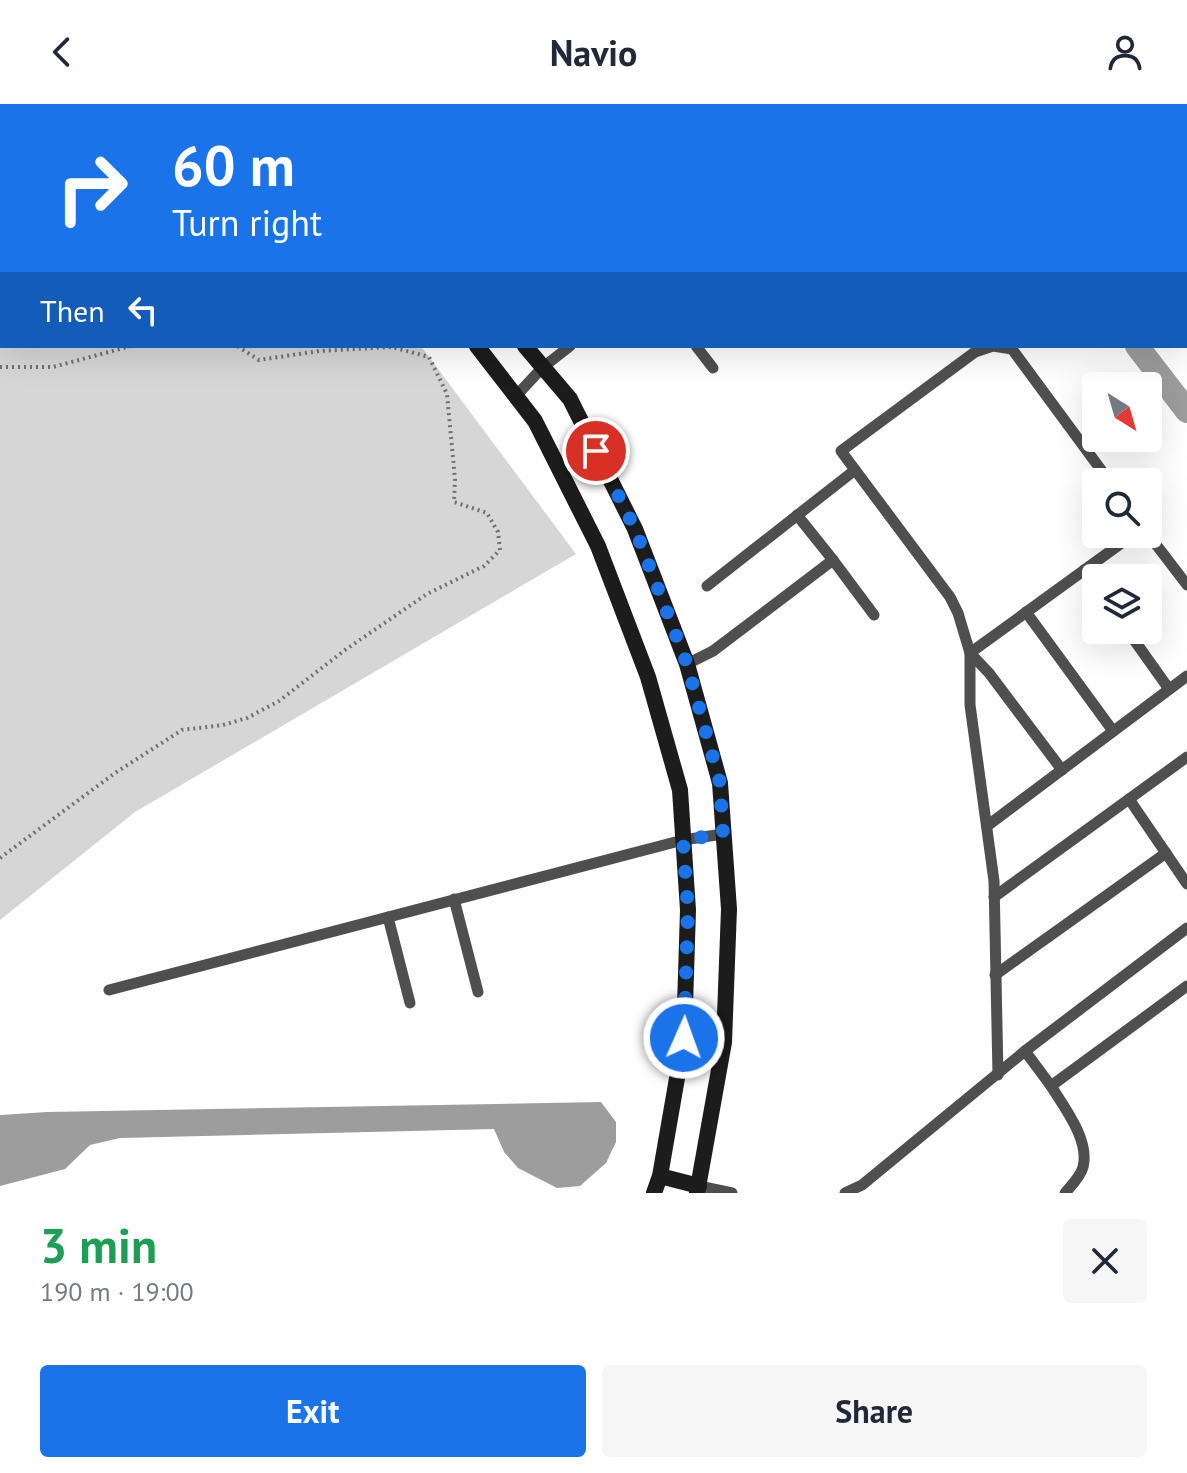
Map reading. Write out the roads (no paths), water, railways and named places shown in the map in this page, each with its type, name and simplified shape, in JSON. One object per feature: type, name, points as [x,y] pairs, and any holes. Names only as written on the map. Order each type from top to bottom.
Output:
[{"type":"street","points":[[479,348],[535,421],[598,546],[648,677],[680,790],[688,910],[684,1038],[660,1176],[654,1193]]},
{"type":"street","points":[[527,348],[570,399],[635,529],[687,664],[720,783],[729,909],[724,1042],[698,1189],[660,1176]]},
{"type":"lane","points":[[516,396],[542,368],[567,348]]},
{"type":"lane","points":[[698,348],[713,368]]},
{"type":"lane","points":[[987,348],[975,352],[841,451],[950,597],[970,653],[970,705],[994,897],[998,1075]]},
{"type":"lane","points":[[1006,348],[1012,349],[1100,468]]},
{"type":"lane","points":[[707,586],[855,470]]},
{"type":"lane","points":[[797,515],[874,615]]},
{"type":"lane","points":[[1092,564],[1115,548]]},
{"type":"lane","points":[[1159,548],[1187,585]]},
{"type":"lane","points":[[687,664],[713,651],[833,560]]},
{"type":"lane","points":[[970,653],[1082,571]]},
{"type":"lane","points":[[1026,612],[1113,731]]},
{"type":"lane","points":[[1137,644],[1169,689]]},
{"type":"lane","points":[[970,653],[989,673],[1062,770]]},
{"type":"lane","points":[[987,826],[1187,676]]},
{"type":"lane","points":[[994,897],[1187,757]]},
{"type":"lane","points":[[1129,799],[1187,884]]},
{"type":"lane","points":[[109,990],[683,840],[723,834]]},
{"type":"lane","points":[[995,975],[1166,853]]},
{"type":"lane","points":[[454,899],[478,992]]},
{"type":"lane","points":[[388,917],[410,1003]]},
{"type":"lane","points":[[845,1193],[862,1185],[1025,1051],[1187,928]]},
{"type":"lane","points":[[1051,1086],[1187,986]]},
{"type":"lane","points":[[1025,1051],[1078,1129],[1083,1168],[1065,1193]]},
{"type":"lane","points":[[698,1189],[732,1193]]},
{"type":"waterway","points":[[1139,348],[1187,411]]}]
